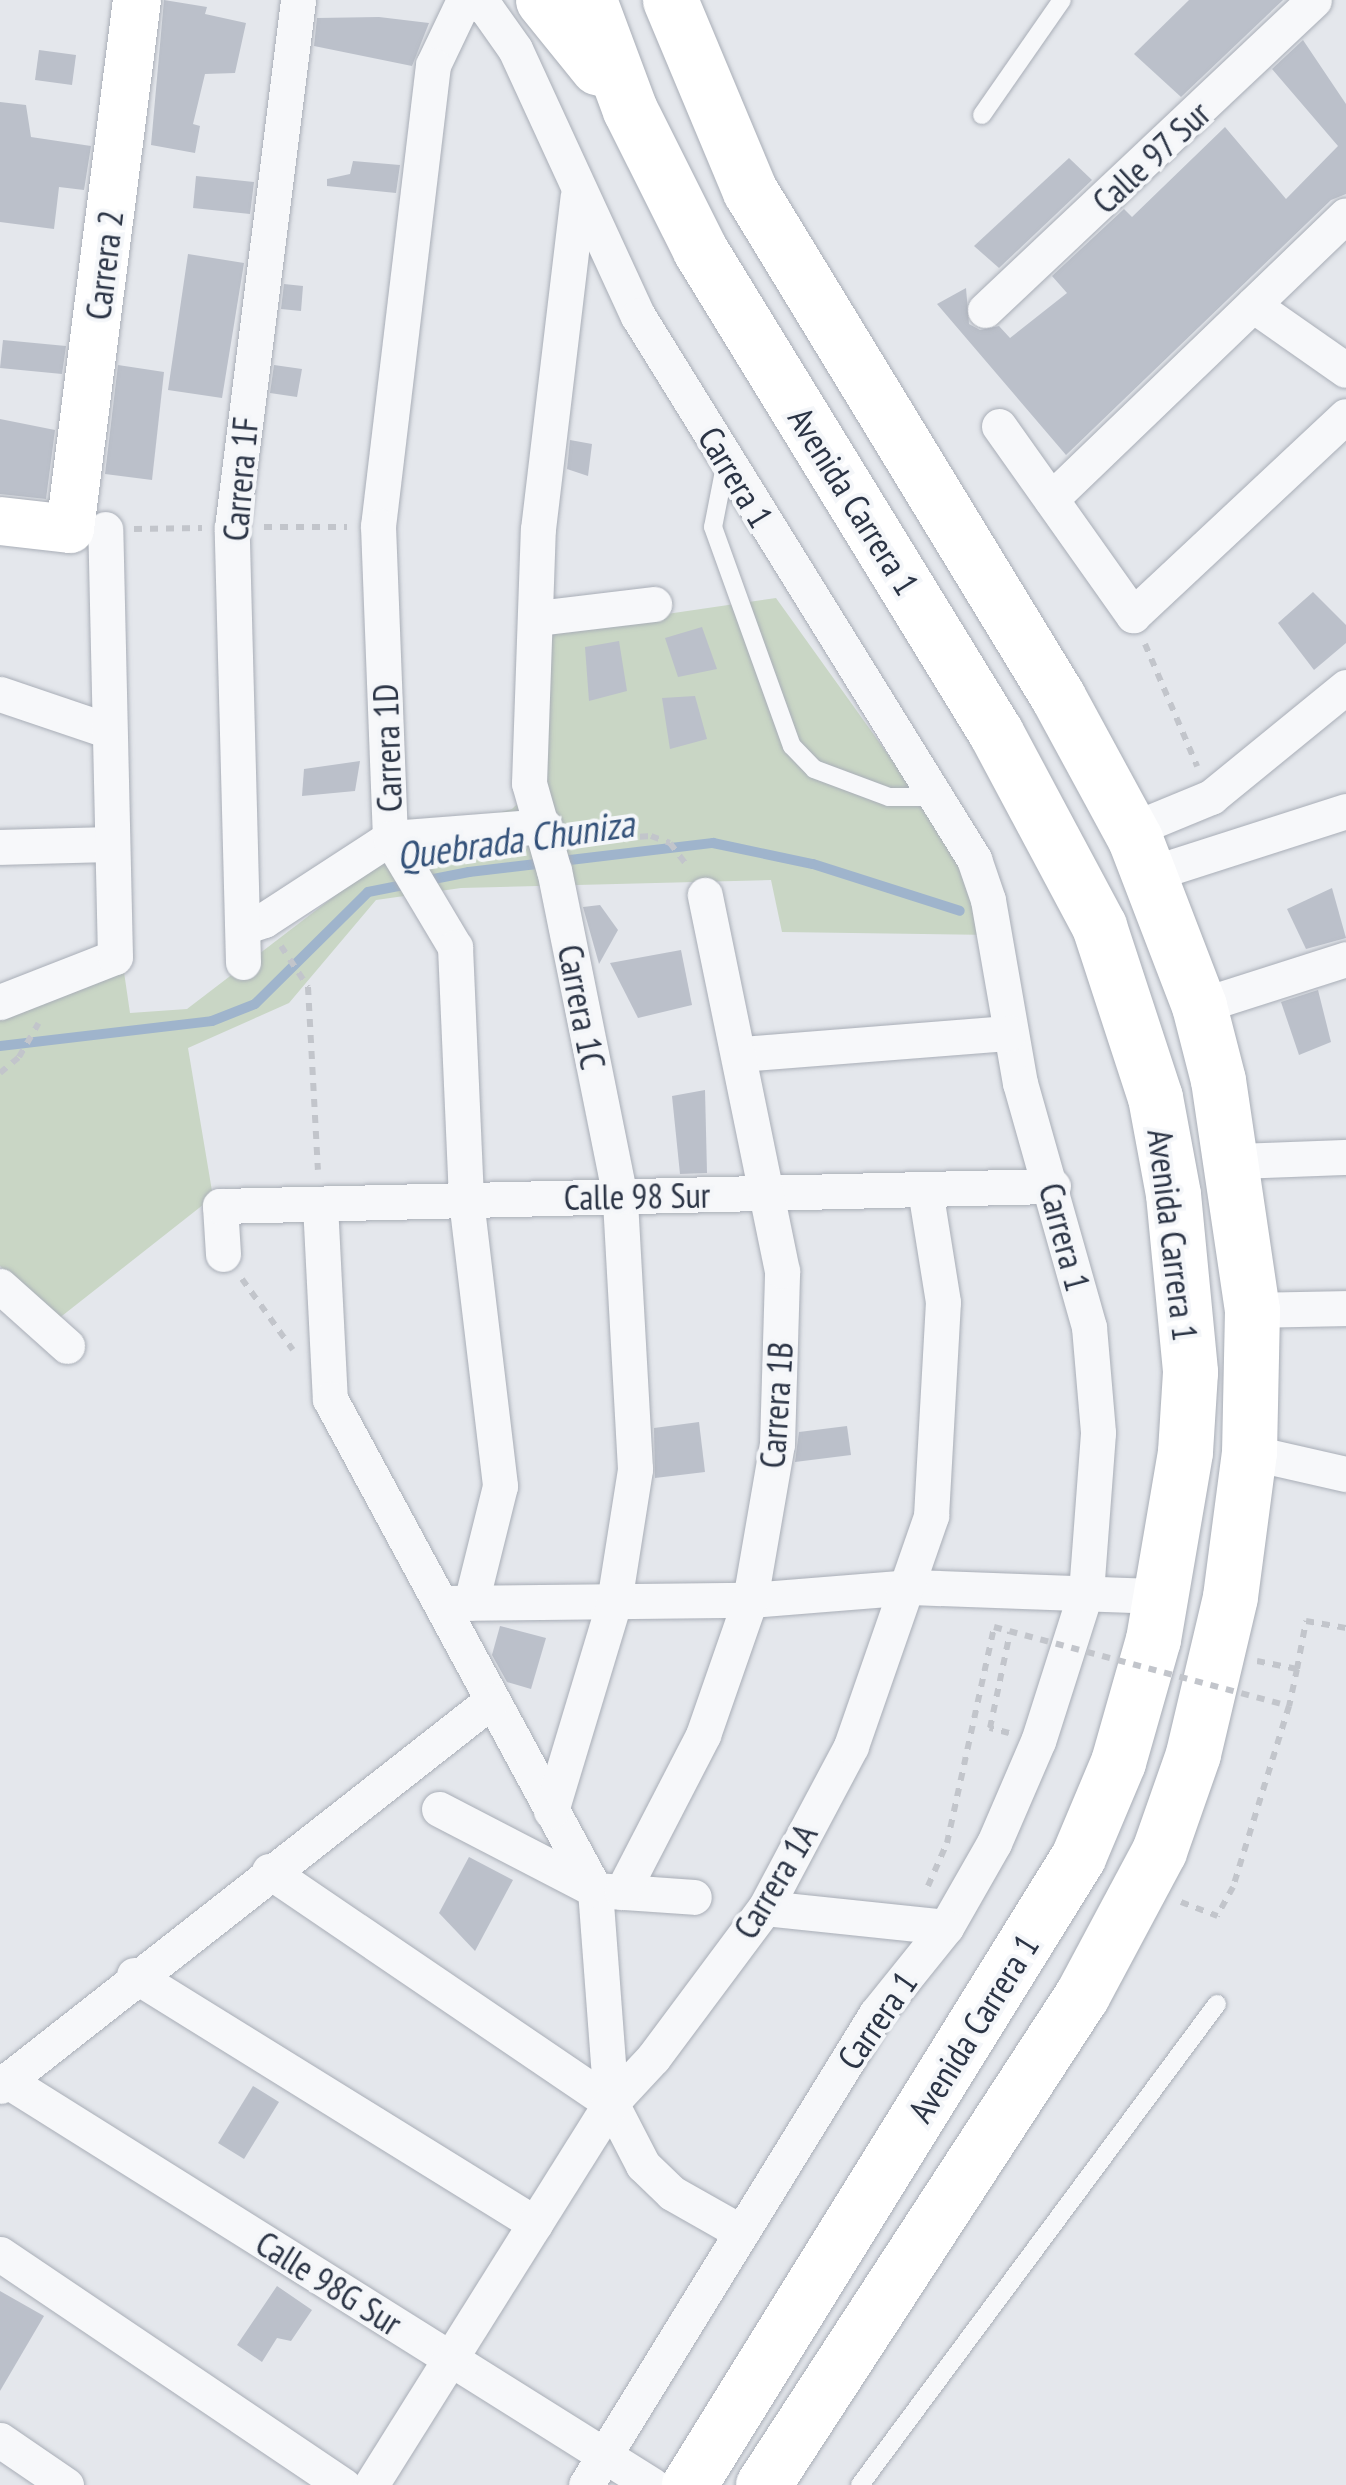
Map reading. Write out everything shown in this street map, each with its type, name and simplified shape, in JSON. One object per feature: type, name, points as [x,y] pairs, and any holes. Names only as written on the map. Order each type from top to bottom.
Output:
[{"type":"highway","points":[[543,0],[630,110]]},
{"type":"highway","name":"Avenida Carrera 1","points":[[589,0],[630,110],[700,250],[986,716],[1099,926],[1154,1097],[1186,1310],[1185,1452],[1160,1596],[1118,1762],[1078,1857],[689,2485]]},
{"type":"highway","name":"Avenida Carrera 1","points":[[670,0],[750,191],[1058,697],[1140,852],[1200,1006],[1235,1160],[1252,1310],[1248,1452],[1217,1662],[1158,1850],[1082,1995],[767,2484]]},
{"type":"street","name":"Carrera 2","points":[[0,1002],[115,957],[110,730],[88,529],[137,0]]},
{"type":"street","name":"Carrera 1F","points":[[298,0],[232,528],[243,944],[264,920],[397,850]]},
{"type":"street","name":"Carrera 1D","points":[[454,1603],[500,1486],[466,1200],[455,946],[424,902],[397,850],[378,526],[433,65],[464,0]]},
{"type":"street","name":"Carrera 1","points":[[472,0],[486,8],[514,49],[578,196],[638,316],[846,661],[941,796],[988,900],[1009,1033],[1088,1327],[1098,1433],[1086,1591],[1038,1741],[994,1843],[946,1927],[876,2014],[595,2470]]},
{"type":"street","name":"Calle 97 Sur","points":[[985,310],[1314,0]]},
{"type":"street","name":"Carrera 1C","points":[[551,1811],[614,1602],[635,1469],[620,1196],[549,848],[529,782],[538,529],[578,196]]},
{"type":"street","points":[[1051,499],[1346,215]]},
{"type":"street","points":[[1253,304],[1346,370]]},
{"type":"street","points":[[999,426],[1133,616],[1346,416]]},
{"type":"street","points":[[0,521],[88,529]]},
{"type":"street","points":[[537,618],[654,604]]},
{"type":"street","points":[[1140,852],[1346,686]]},
{"type":"street","points":[[0,694],[110,730]]},
{"type":"street","points":[[1140,852],[1346,811]]},
{"type":"street","points":[[0,846],[112,844]]},
{"type":"street","points":[[397,850],[549,848]]},
{"type":"street","name":"Carrera 1B","points":[[608,1891],[703,1735],[750,1600],[777,1444],[782,1271],[741,1054],[696,881]]},
{"type":"street","points":[[1200,1006],[1346,960]]},
{"type":"street","points":[[741,1054],[1009,1033]]},
{"type":"street","points":[[1235,1160],[1339,1154]]},
{"type":"street","name":"Calle 98 Sur","points":[[223,1254],[220,1206],[1053,1186]]},
{"type":"street","name":"Carrera 1A","points":[[371,2485],[611,2103],[654,2058],[765,1908],[851,1746],[911,1587],[931,1516],[942,1395],[942,1302],[925,1190]]},
{"type":"street","points":[[320,1204],[330,1399],[454,1603],[491,1702],[551,1811],[608,1891],[611,2103],[643,2165],[672,2193],[742,2232]]},
{"type":"street","points":[[0,1286],[66,1346]]},
{"type":"street","points":[[1252,1310],[1346,1308]]},
{"type":"street","points":[[1248,1452],[1346,1474]]},
{"type":"street","points":[[454,1603],[750,1600],[911,1587],[1160,1596]]},
{"type":"street","points":[[3,2083],[134,1975],[491,1702]]},
{"type":"street","points":[[439,1809],[608,1891],[694,1897]]},
{"type":"street","points":[[269,1871],[611,2103]]},
{"type":"street","points":[[765,1908],[946,1927]]},
{"type":"street","points":[[134,1975],[534,2224]]},
{"type":"street","name":"Calle 98G Sur","points":[[3,2083],[450,2359],[595,2470],[652,2485]]},
{"type":"street","points":[[0,2254],[343,2485]]},
{"type":"street","points":[[0,2440],[66,2485]]},
{"type":"lane","points":[[982,115],[1062,0]]},
{"type":"lane","points":[[726,461],[713,527],[792,746],[814,769],[888,797],[941,796]]},
{"type":"lane","points":[[860,2485],[1217,2004]]},
{"type":"path","points":[[1133,616],[1210,797]]},
{"type":"path","points":[[549,848],[651,836],[670,843],[696,881]]},
{"type":"path","points":[[282,947],[306,984],[312,1026],[320,1204]]},
{"type":"path","points":[[0,1073],[19,1057],[40,1021]]},
{"type":"path","points":[[223,1254],[330,1399]]},
{"type":"path","points":[[1217,1916],[1240,1869],[1289,1705],[1306,1622],[1346,1628]]},
{"type":"path","points":[[928,1886],[947,1842],[994,1627],[1289,1705]]},
{"type":"path","points":[[990,1728],[1010,1632]]},
{"type":"path","points":[[1251,1660],[1297,1669]]},
{"type":"green space","points":[[776,598],[960,855],[993,935],[782,932],[771,880],[461,888],[376,900],[289,1003],[188,1048],[213,1197],[53,1323],[0,1266],[0,1013],[124,972],[130,1013],[187,1009],[409,839],[512,809],[535,787],[544,632]]},
{"type":"building","points":[[164,0],[207,7],[205,14],[246,23],[235,73],[205,74],[193,124],[200,126],[195,153],[151,145]]},
{"type":"building","points":[[1189,0],[1283,0],[1181,97],[1134,54]]},
{"type":"building","points":[[379,17],[429,23],[412,66],[314,46],[317,18]]},
{"type":"building","points":[[1303,40],[1346,104],[1346,194],[1331,200],[1066,455],[937,304],[966,288],[969,324],[980,330],[999,326],[1010,338],[1067,293],[1052,276],[1124,209],[1132,217],[1225,127],[1286,199],[1338,146],[1272,69]]},
{"type":"building","points":[[39,50],[76,55],[72,85],[35,80]]},
{"type":"building","points":[[0,102],[26,105],[31,137],[91,146],[84,190],[59,187],[54,229],[0,222]]},
{"type":"building","points":[[1069,158],[1092,180],[999,268],[974,246]]},
{"type":"building","points":[[353,161],[400,165],[396,193],[327,186],[327,179],[350,174]]},
{"type":"building","points":[[196,176],[254,182],[250,214],[193,208]]},
{"type":"building","points":[[188,254],[244,263],[222,398],[168,390]]},
{"type":"building","points":[[284,284],[303,286],[301,311],[281,309]]},
{"type":"building","points":[[3,340],[66,346],[62,374],[0,368]]},
{"type":"building","points":[[118,365],[164,372],[152,480],[105,474]]},
{"type":"building","points":[[274,365],[302,369],[297,397],[270,393]]},
{"type":"building","points":[[0,419],[55,430],[46,499],[0,494]]},
{"type":"building","points":[[570,440],[592,444],[588,476],[567,469]]},
{"type":"building","points":[[1313,592],[1346,625],[1346,643],[1314,670],[1278,623]]},
{"type":"building","points":[[702,627],[717,669],[678,677],[665,638]]},
{"type":"building","points":[[619,641],[627,691],[589,701],[585,647]]},
{"type":"building","points":[[695,696],[707,739],[670,749],[662,698]]},
{"type":"building","points":[[360,761],[355,791],[302,796],[304,769]]},
{"type":"building","points":[[1332,888],[1346,938],[1306,949],[1287,909]]},
{"type":"building","points":[[600,905],[618,930],[599,964],[583,907]]},
{"type":"building","points":[[681,950],[692,1005],[638,1018],[610,963]]},
{"type":"building","points":[[1318,990],[1331,1042],[1299,1055],[1281,1002]]},
{"type":"building","points":[[705,1090],[707,1173],[680,1174],[672,1096]]},
{"type":"building","points":[[699,1422],[705,1472],[655,1478],[654,1428]]},
{"type":"building","points":[[847,1426],[851,1455],[795,1462],[799,1432]]},
{"type":"building","points":[[500,1626],[546,1638],[531,1689],[507,1682],[492,1655]]},
{"type":"building","points":[[469,1857],[513,1880],[475,1951],[439,1913]]},
{"type":"building","points":[[253,2086],[279,2102],[244,2159],[218,2143]]},
{"type":"building","points":[[277,2286],[312,2310],[291,2341],[277,2338],[262,2362],[237,2345]]},
{"type":"building","points":[[0,2291],[44,2316],[0,2391]]},
{"type":"waterway","name":"Quebrada Chuniza","points":[[0,1046],[212,1021],[255,1004],[368,892],[469,872],[713,843],[813,864],[960,911]]}]
